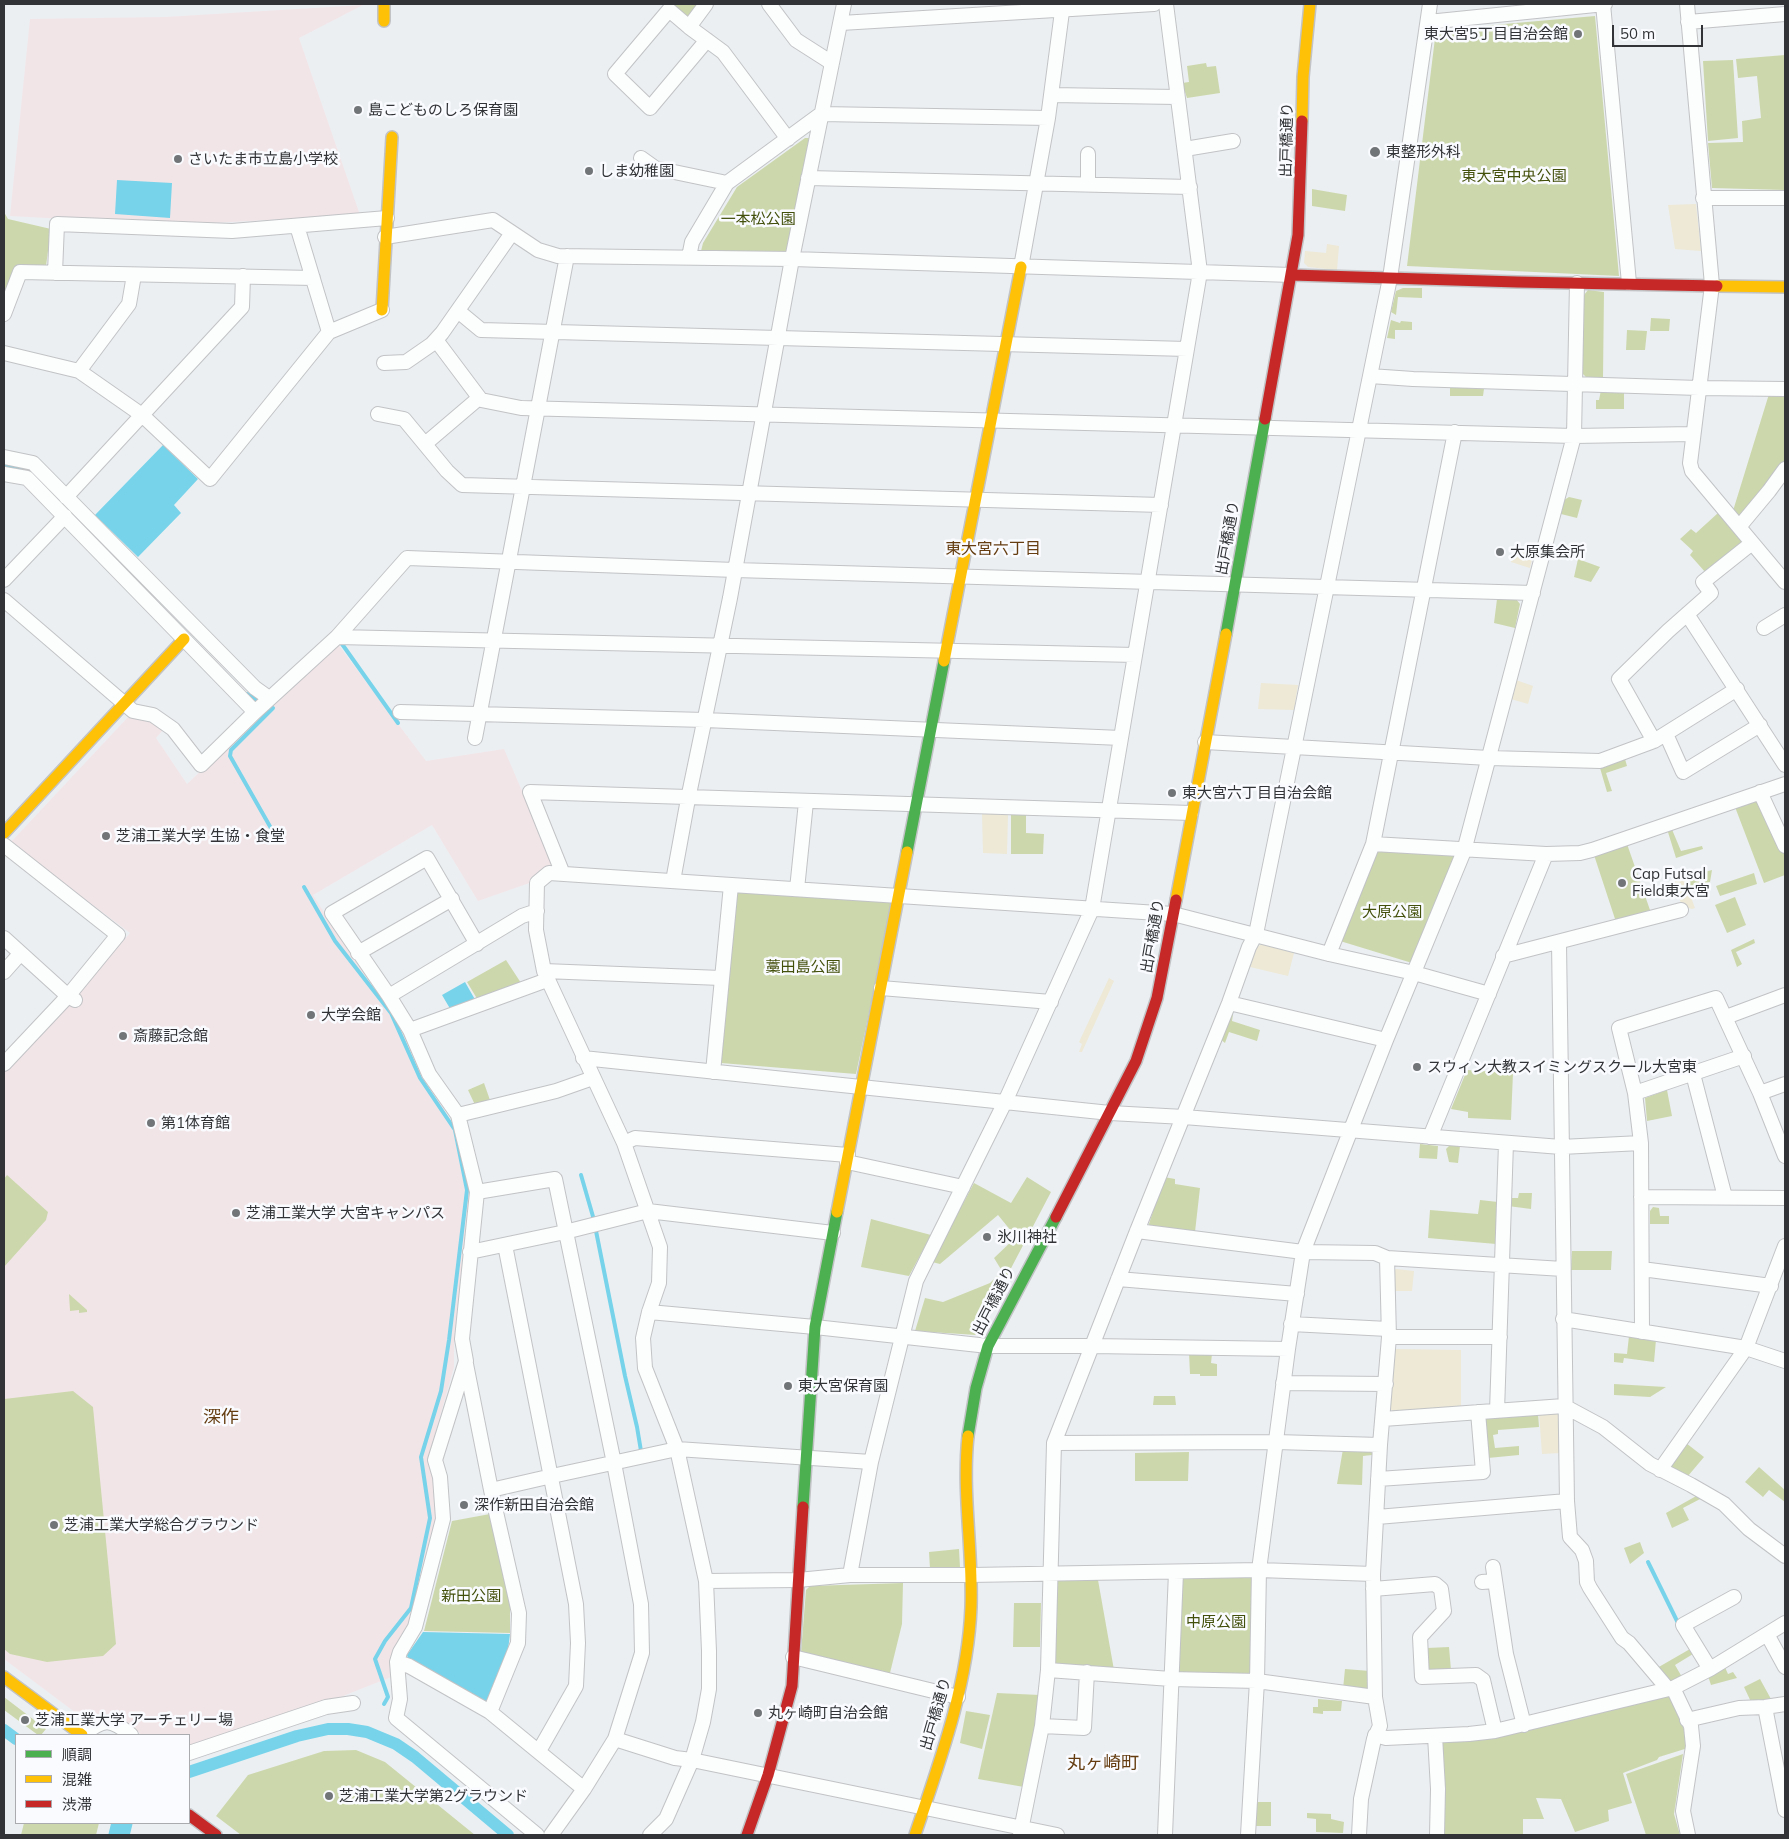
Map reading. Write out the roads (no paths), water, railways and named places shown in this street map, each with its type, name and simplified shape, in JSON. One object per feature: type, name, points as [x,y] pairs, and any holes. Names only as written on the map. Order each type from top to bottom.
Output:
[{"type":"street","points":[[384,4],[384,21]]},
{"type":"street","points":[[689,27],[706,4]]},
{"type":"street","points":[[769,4],[796,40],[832,63]]},
{"type":"street","points":[[673,882],[765,414],[792,259],[844,4]]},
{"type":"street","points":[[841,23],[1063,7],[1154,4]]},
{"type":"street","points":[[850,1575],[871,1462],[916,1282],[1005,1102],[1092,909],[1200,272],[1166,4]]},
{"type":"street","name":"出戸橋通り","points":[[915,1835],[958,1697],[968,1642],[972,1575],[966,1461],[974,1396],[988,1346],[1136,1061],[1148,1029],[1162,974],[1292,275],[1298,235],[1303,77],[1310,4]]},
{"type":"street","points":[[1021,1832],[1042,1726],[1048,1670],[1054,1443],[1256,934],[1390,278],[1430,4]]},
{"type":"street","points":[[1428,22],[1604,4],[1629,283]]},
{"type":"street","points":[[1686,4],[1712,285],[1690,463],[1692,471],[1785,582]]},
{"type":"street","points":[[747,1835],[768,1775],[792,1686],[814,1327],[1021,267],[1048,118],[1063,7]]},
{"type":"street","points":[[707,40],[650,108],[615,74],[669,10],[723,52],[788,138]]},
{"type":"street","points":[[1688,22],[1785,14]]},
{"type":"street","points":[[1051,95],[1177,97]]},
{"type":"street","points":[[689,257],[692,242],[727,183],[821,114],[1048,118]]},
{"type":"street","points":[[4,353],[79,371],[142,415],[210,479],[329,332],[382,310],[392,137]]},
{"type":"street","points":[[1185,149],[1233,142]]},
{"type":"street","points":[[1088,154],[1088,184]]},
{"type":"street","points":[[641,158],[655,168],[727,183]]},
{"type":"street","points":[[808,178],[1190,187]]},
{"type":"street","points":[[1704,198],[1785,198]]},
{"type":"street","points":[[55,273],[57,224],[232,231],[387,218]]},
{"type":"street","points":[[385,237],[493,220],[538,250],[558,256],[792,259],[1390,278],[1785,287]]},
{"type":"street","points":[[297,226],[329,332]]},
{"type":"street","points":[[384,363],[406,362],[436,340],[512,233]]},
{"type":"street","points":[[475,738],[567,256]]},
{"type":"street","points":[[4,314],[20,272],[313,278]]},
{"type":"street","points":[[79,371],[129,304],[134,275]]},
{"type":"street","points":[[66,497],[242,307],[243,276]]},
{"type":"street","points":[[1248,1835],[1256,1682],[1259,1570],[1291,1324],[1303,1252],[1386,1040],[1464,851],[1574,436],[1576,283]]},
{"type":"street","points":[[458,311],[482,330],[1187,349]]},
{"type":"street","points":[[436,340],[480,400],[521,408],[1574,436],[1693,434]]},
{"type":"street","points":[[1370,376],[1700,388],[1785,388]]},
{"type":"street","points":[[425,444],[479,398]]},
{"type":"street","points":[[378,414],[404,418],[447,471],[462,485],[1161,505]]},
{"type":"street","points":[[1329,954],[1373,844],[1455,432]]},
{"type":"street","points":[[4,457],[33,463],[255,688],[269,698]]},
{"type":"street","points":[[1739,527],[1769,492],[1785,469]]},
{"type":"street","points":[[4,474],[27,478],[255,712]]},
{"type":"street","points":[[4,580],[65,516]]},
{"type":"street","points":[[1752,543],[1702,582],[1711,593],[1686,614],[1620,679],[1683,772],[1760,725]]},
{"type":"street","points":[[4,600],[134,711],[153,715],[173,729],[201,764],[269,698],[337,637],[407,558],[735,570],[1533,593]]},
{"type":"street","points":[[1686,614],[1785,765]]},
{"type":"street","points":[[1764,628],[1785,615]]},
{"type":"street","points":[[337,637],[1135,655]]},
{"type":"street","points":[[4,833],[184,639]]},
{"type":"street","points":[[1205,742],[1489,758],[1600,761],[1660,737],[1736,689]]},
{"type":"street","points":[[400,712],[705,720],[1121,738]]},
{"type":"street","points":[[1373,844],[1464,851],[1546,854],[1580,853],[1785,784]]},
{"type":"street","points":[[563,874],[530,792],[1191,813]]},
{"type":"street","points":[[1760,792],[1785,846]]},
{"type":"street","points":[[797,890],[806,802]]},
{"type":"street","points":[[4,845],[124,934],[72,998],[4,1064]]},
{"type":"street","points":[[1430,1137],[1546,854]]},
{"type":"street","points":[[477,944],[427,858],[332,913],[389,996],[410,1030],[429,1074],[458,1115],[477,1192],[462,1339],[491,1490],[519,1613],[518,1643],[490,1712]]},
{"type":"street","points":[[650,1835],[666,1819],[692,1760],[703,1722],[709,1689],[706,1581],[677,1449],[645,1368],[643,1338],[659,1282],[660,1247],[624,1143],[546,975],[536,930],[537,883],[549,873],[1173,914],[1329,954],[1414,973],[1489,994]]},
{"type":"street","points":[[713,1072],[731,885]]},
{"type":"street","points":[[358,953],[452,899]]},
{"type":"street","points":[[1504,956],[1681,910]]},
{"type":"street","points":[[389,996],[522,916],[537,911]]},
{"type":"street","points":[[4,938],[72,998]]},
{"type":"street","points":[[1559,943],[1564,1406],[1570,1537],[1582,1550],[1586,1561],[1587,1582],[1590,1588],[1622,1638],[1629,1642],[1670,1688],[1691,1726],[1693,1746],[1683,1811],[1688,1835]]},
{"type":"street","points":[[4,972],[20,954]]},
{"type":"street","points":[[410,1030],[546,975],[721,978]]},
{"type":"street","points":[[881,988],[1051,1002]]},
{"type":"street","points":[[1726,1017],[1785,995]]},
{"type":"street","points":[[1642,1332],[1641,1143],[1635,1093],[1619,1028],[1716,998],[1782,1137],[1785,1156]]},
{"type":"street","points":[[1229,1003],[1386,1040]]},
{"type":"street","points":[[1635,1093],[1744,1056]]},
{"type":"street","points":[[583,1058],[1110,1113],[1184,1117],[1561,1147],[1641,1143]]},
{"type":"street","points":[[1693,1074],[1725,1197]]},
{"type":"street","points":[[458,1115],[556,1091],[593,1078]]},
{"type":"street","points":[[1760,1093],[1785,1084]]},
{"type":"street","points":[[624,1143],[635,1138],[848,1158],[962,1187]]},
{"type":"street","points":[[1496,1411],[1506,1143]]},
{"type":"street","points":[[477,1192],[555,1179],[614,1463],[641,1604],[642,1653],[615,1739],[584,1789],[552,1835]]},
{"type":"street","points":[[1641,1197],[1785,1198]]},
{"type":"street","points":[[470,1252],[566,1232],[648,1211],[833,1233]]},
{"type":"street","points":[[1137,1231],[1303,1252],[1375,1253],[1387,1258],[1563,1269]]},
{"type":"street","points":[[505,1245],[576,1604],[578,1644],[576,1686],[539,1752]]},
{"type":"street","points":[[1660,1470],[1746,1348],[1785,1246]]},
{"type":"street","points":[[1359,1835],[1361,1798],[1375,1735],[1380,1726],[1375,1697],[1373,1574],[1380,1445],[1389,1333],[1387,1258]]},
{"type":"street","points":[[1642,1269],[1771,1286]]},
{"type":"street","points":[[1118,1279],[1297,1294]]},
{"type":"street","points":[[649,1312],[814,1327],[988,1346],[1288,1349]]},
{"type":"street","points":[[1563,1319],[1746,1348],[1785,1361]]},
{"type":"street","points":[[1291,1324],[1389,1333],[1500,1337]]},
{"type":"street","points":[[466,1361],[435,1460],[440,1477],[443,1519],[415,1627],[400,1652],[397,1662],[400,1699],[396,1718],[537,1835]]},
{"type":"street","points":[[1283,1383],[1386,1384]]},
{"type":"street","points":[[1382,1419],[1564,1406],[1603,1427],[1650,1464],[1724,1504],[1749,1529],[1785,1556]]},
{"type":"street","points":[[1378,1479],[1483,1472],[1478,1412]]},
{"type":"street","points":[[1054,1443],[1276,1442],[1380,1445]]},
{"type":"street","points":[[491,1490],[677,1449],[871,1462]]},
{"type":"street","points":[[1377,1518],[1567,1501]]},
{"type":"street","points":[[706,1581],[798,1580],[850,1575],[972,1575],[1051,1572],[1259,1570],[1373,1574]]},
{"type":"street","points":[[1165,1835],[1176,1572]]},
{"type":"street","points":[[1490,1577],[1506,1654],[1524,1725]]},
{"type":"street","points":[[1373,1589],[1435,1584],[1441,1589],[1444,1611],[1420,1637],[1422,1677],[1476,1675],[1483,1680],[1495,1731]]},
{"type":"street","points":[[1710,1669],[1683,1626],[1734,1597]]},
{"type":"street","points":[[1375,1735],[1386,1738],[1495,1731],[1670,1688],[1710,1669],[1785,1623]]},
{"type":"street","points":[[1767,1634],[1785,1667]]},
{"type":"street","points":[[793,1657],[958,1697]]},
{"type":"street","points":[[397,1662],[409,1666],[490,1712],[584,1789]]},
{"type":"street","points":[[1048,1670],[1171,1679],[1256,1682],[1375,1697]]},
{"type":"street","points":[[1042,1726],[1084,1728],[1087,1672]]},
{"type":"street","points":[[4,1677],[82,1734]]},
{"type":"street","points":[[190,1753],[326,1707],[352,1703]]},
{"type":"street","points":[[1687,1720],[1739,1708],[1785,1704]]},
{"type":"street","points":[[1766,1707],[1785,1810]]},
{"type":"street","points":[[84,1734],[105,1721],[114,1723],[130,1734]]},
{"type":"street","points":[[1435,1736],[1438,1789],[1437,1835]]},
{"type":"street","points":[[615,1739],[675,1758],[768,1775],[924,1808],[1021,1832],[1057,1835]]},
{"type":"street","points":[[190,1816],[216,1835]]},
{"type":"water","points":[[117,180],[172,183],[170,218],[115,214]]},
{"type":"water","points":[[163,445],[198,479],[174,505],[181,513],[138,557],[95,515]]},
{"type":"water","points":[[465,982],[477,1003],[452,1012],[442,995]]},
{"type":"water","points":[[423,1632],[510,1634],[507,1658],[491,1701],[485,1704],[409,1662],[407,1655]]},
{"type":"waterway","points":[[4,466],[30,473]]},
{"type":"waterway","points":[[342,644],[398,723]]},
{"type":"waterway","points":[[247,694],[260,702]]},
{"type":"waterway","points":[[266,705],[273,708],[231,750],[230,756],[276,837]]},
{"type":"waterway","points":[[304,887],[335,941],[391,1013],[420,1078],[455,1130],[467,1190],[441,1391],[421,1457],[430,1518],[411,1608],[385,1641],[375,1659],[388,1697],[384,1704]]},
{"type":"waterway","points":[[581,1175],[594,1220]]},
{"type":"waterway","points":[[596,1231],[641,1451]]},
{"type":"waterway","points":[[1648,1562],[1679,1625]]},
{"type":"waterway","points":[[190,1772],[297,1736],[328,1729],[348,1729],[367,1732],[396,1744],[415,1757],[508,1835]]},
{"type":"waterway","points":[[4,1730],[15,1738]]},
{"type":"waterway","points":[[119,1835],[122,1824]]},
{"type":"place","name":"東大宮5丁目自治会館","points":[[1578,34]]},
{"type":"place","name":"島こどものしろ保育園","points":[[358,110]]},
{"type":"place","name":"東整形外科","points":[[1375,152]]},
{"type":"place","name":"さいたま市立島小学校","points":[[178,159]]},
{"type":"place","name":"しま幼稚園","points":[[589,171]]},
{"type":"place","name":"大原集会所","points":[[1500,552]]},
{"type":"place","name":"東大宮六丁目自治会館","points":[[1172,793]]},
{"type":"place","name":"芝浦工業大学 生協・食堂","points":[[106,836]]},
{"type":"place","name":"Cap Futsal Field東大宮","points":[[1622,883]]},
{"type":"place","name":"大学会館","points":[[311,1015]]},
{"type":"place","name":"斎藤記念館","points":[[123,1036]]},
{"type":"place","name":"スウィン大教スイミングスクール大宮東","points":[[1417,1067]]},
{"type":"place","name":"第1体育館","points":[[151,1123]]},
{"type":"place","name":"芝浦工業大学 大宮キャンパス","points":[[236,1213]]},
{"type":"place","name":"氷川神社","points":[[987,1237]]},
{"type":"place","name":"東大宮保育園","points":[[788,1386]]},
{"type":"place","name":"深作新田自治会館","points":[[464,1505]]},
{"type":"place","name":"芝浦工業大学総合グラウンド","points":[[54,1525]]},
{"type":"place","name":"丸ヶ崎町自治会館","points":[[758,1713]]},
{"type":"place","name":"芝浦工業大学 アーチェリー場","points":[[25,1720]]},
{"type":"place","name":"芝浦工業大学第2グラウンド","points":[[329,1796]]},
{"type":"district","name":"東大宮六丁目","points":[[993,549]]},
{"type":"district","name":"深作","points":[[221,1418]]},
{"type":"district","name":"丸ヶ崎町","points":[[1103,1764]]},
{"type":"park label","name":"東大宮中央公園","points":[[1514,176]]},
{"type":"park label","name":"一本松公園","points":[[758,219]]},
{"type":"park label","name":"大原公園","points":[[1392,912]]},
{"type":"park label","name":"藁田島公園","points":[[803,967]]},
{"type":"park label","name":"新田公園","points":[[471,1596]]},
{"type":"park label","name":"中原公園","points":[[1216,1622]]}]
